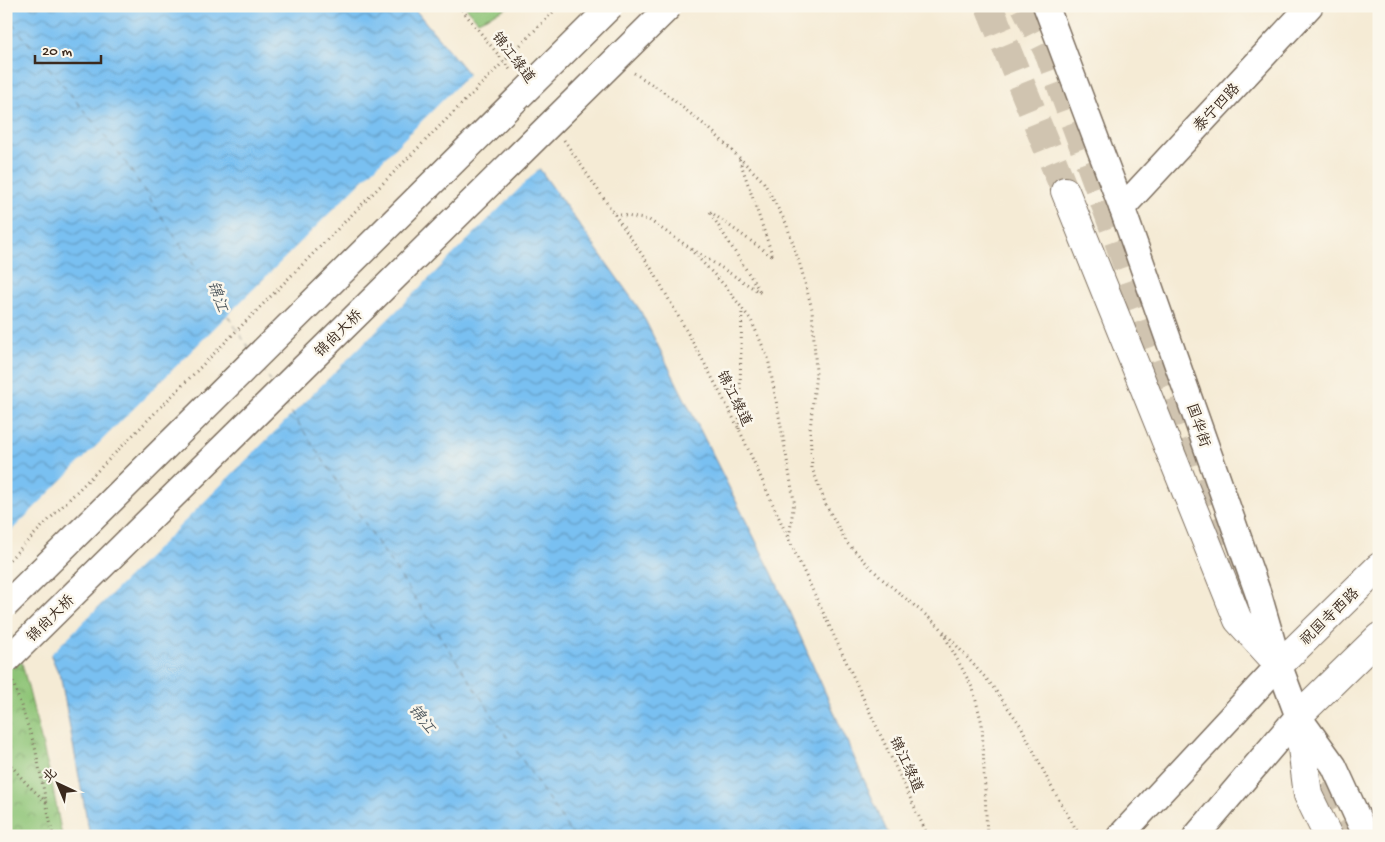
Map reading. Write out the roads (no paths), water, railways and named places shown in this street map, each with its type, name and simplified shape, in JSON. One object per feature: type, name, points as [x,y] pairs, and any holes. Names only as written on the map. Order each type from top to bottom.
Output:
[{"type":"main road","points":[[1065,191],[1238,620],[1279,665]]},
{"type":"main road","name":"祝国寺西路","points":[[1279,665],[1379,567]]},
{"type":"main road","points":[[1328,836],[1308,795],[1298,716],[1379,637]]},
{"type":"street","points":[[6,605],[611,6]]},
{"type":"street","name":"锦尚大桥","points":[[9,671],[670,6]]},
{"type":"street","name":"国华街","points":[[1046,6],[1122,208],[1259,596],[1279,665],[1298,716],[1334,766],[1366,836]]},
{"type":"street","name":"泰宁四路","points":[[1122,208],[1310,6]]},
{"type":"street","points":[[1120,836],[1279,665]]},
{"type":"street","points":[[1196,836],[1298,716]]},
{"type":"water","name":"锦江","points":[[6,6],[412,6],[494,105],[640,310],[773,575],[889,836],[90,836],[61,679],[6,551]]},
{"type":"tunnel","points":[[989,6],[1065,191]]},
{"type":"tunnel","points":[[1025,6],[1049,54],[1114,229],[1254,626]]},
{"type":"tunnel","points":[[1305,746],[1345,836]]}]
